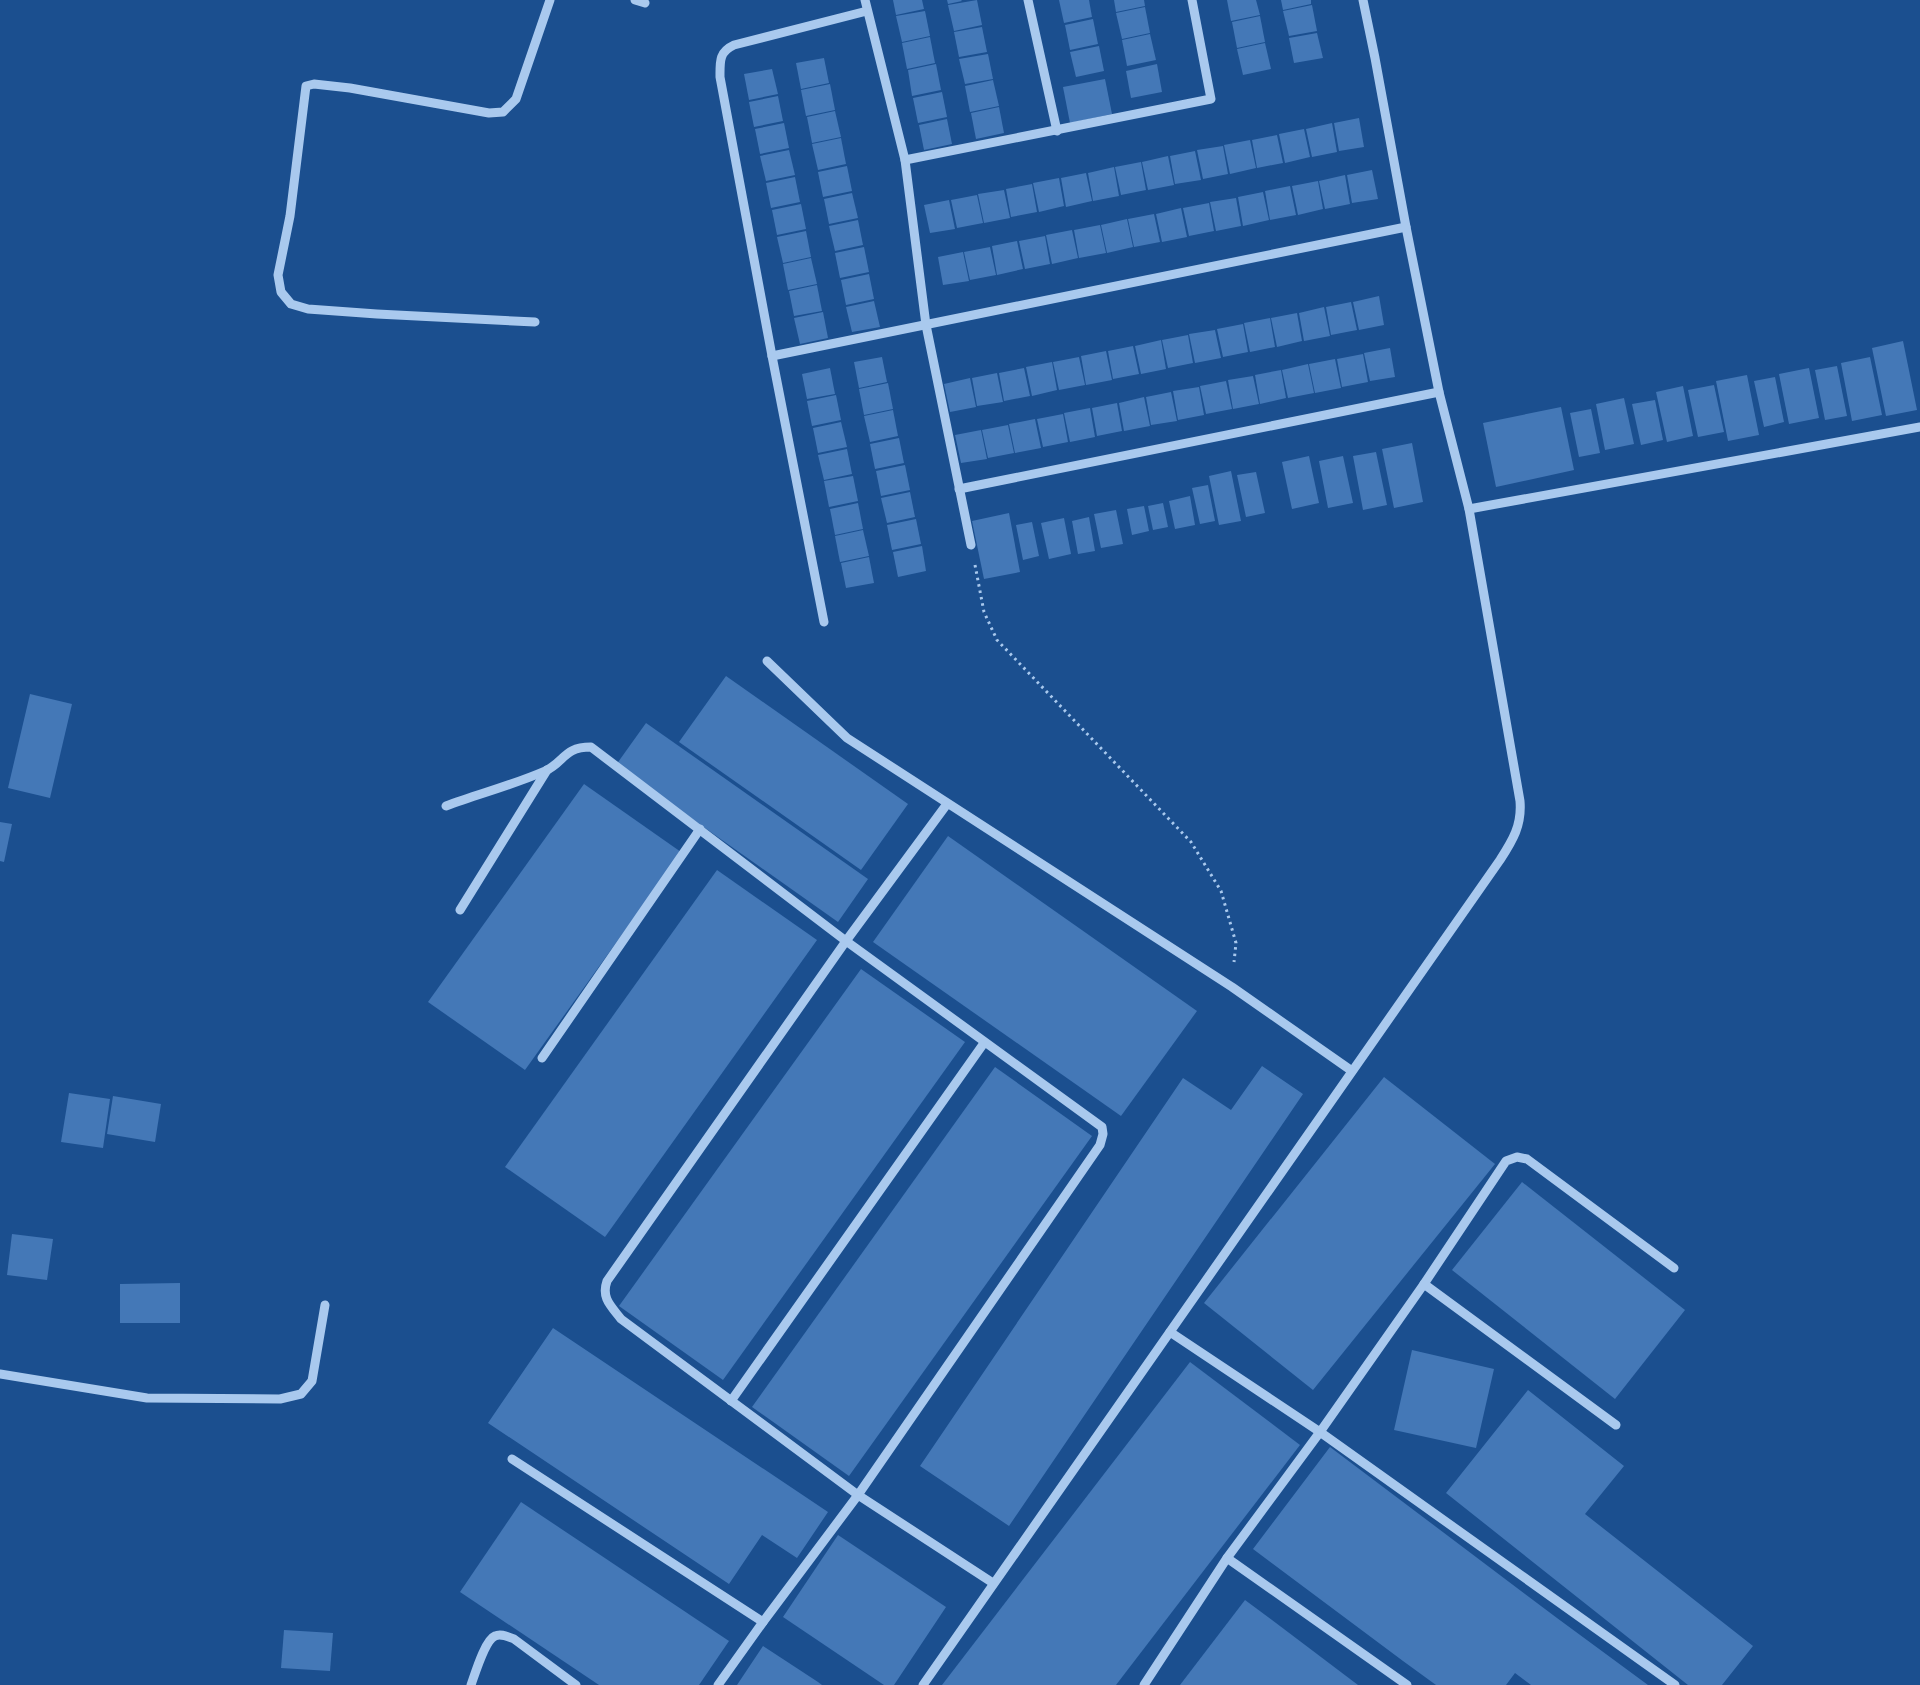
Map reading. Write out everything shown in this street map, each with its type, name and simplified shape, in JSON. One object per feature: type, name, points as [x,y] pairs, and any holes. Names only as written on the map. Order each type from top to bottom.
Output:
[{"type":"street","points":[[535,322],[308,309],[291,304],[281,292],[278,275],[290,216],[306,86],[314,84],[350,88],[489,113],[503,112],[516,99],[550,0]]},
{"type":"street","points":[[635,0],[645,3]]},
{"type":"street","points":[[865,0],[905,160],[926,325],[971,545]]},
{"type":"street","points":[[1028,0],[1057,131]]},
{"type":"street","points":[[905,160],[1211,99],[1192,0]]},
{"type":"street","points":[[923,1685],[1500,860],[1514,839],[1520,823],[1520,800],[1469,509],[1440,392],[1406,227],[1376,58],[1363,0]]},
{"type":"street","points":[[824,622],[720,76],[720,60],[726,48],[734,45],[867,11]]},
{"type":"street","points":[[772,356],[1406,227]]},
{"type":"street","points":[[959,489],[1440,392]]},
{"type":"street","points":[[1469,509],[1920,427]]},
{"type":"street","points":[[768,661],[847,738],[1232,987],[1352,1071]]},
{"type":"street","points":[[446,806],[546,770],[578,747],[591,747],[846,941],[1102,1127],[1104,1134],[1100,1145],[858,1495],[718,1685]]},
{"type":"street","points":[[460,910],[546,770]]},
{"type":"street","points":[[948,804],[846,941],[607,1281],[604,1295],[621,1319],[731,1401],[858,1495],[993,1583]]},
{"type":"street","points":[[542,1058],[700,829]]},
{"type":"street","points":[[731,1401],[984,1043]]},
{"type":"street","points":[[1144,1685],[1227,1558],[1320,1432],[1424,1284],[1506,1161],[1517,1157],[1526,1159],[1674,1268]]},
{"type":"street","points":[[1424,1284],[1616,1425]]},
{"type":"street","points":[[0,1374],[147,1398],[280,1399],[301,1394],[312,1381],[325,1305]]},
{"type":"street","points":[[1170,1332],[1320,1432],[1675,1685]]},
{"type":"street","points":[[512,1459],[763,1622]]},
{"type":"street","points":[[1227,1558],[1407,1685]]},
{"type":"street","points":[[471,1685],[489,1640],[496,1635],[504,1635],[514,1639],[576,1685]]},
{"type":"path","points":[[971,545],[984,612],[997,640],[1191,842],[1221,891],[1236,942],[1232,987]]},
{"type":"building","points":[[893,0],[922,0],[924,9],[896,15]]},
{"type":"building","points":[[947,0],[961,0],[962,1],[948,4]]},
{"type":"building","points":[[977,0],[982,25],[954,31],[948,5]]},
{"type":"building","points":[[1059,0],[1089,0],[1092,17],[1064,23]]},
{"type":"building","points":[[1114,0],[1144,0],[1145,6],[1116,12]]},
{"type":"building","points":[[1227,0],[1256,0],[1260,15],[1231,21]]},
{"type":"building","points":[[1281,0],[1311,0],[1311,4],[1283,10]]},
{"type":"building","points":[[1312,5],[1317,31],[1289,36],[1283,11]]},
{"type":"building","points":[[1145,7],[1150,33],[1122,39],[1116,13]]},
{"type":"building","points":[[925,11],[930,36],[902,42],[896,16]]},
{"type":"building","points":[[1260,16],[1265,42],[1237,48],[1232,22]]},
{"type":"building","points":[[1093,19],[1098,44],[1070,50],[1065,25]]},
{"type":"building","points":[[982,27],[987,52],[959,57],[954,32]]},
{"type":"building","points":[[1317,33],[1323,58],[1294,63],[1289,38]]},
{"type":"building","points":[[1150,34],[1156,60],[1127,66],[1122,40]]},
{"type":"building","points":[[930,37],[935,63],[907,69],[902,43]]},
{"type":"building","points":[[1265,43],[1271,69],[1243,75],[1237,49]]},
{"type":"building","points":[[1099,46],[1104,71],[1076,77],[1070,52]]},
{"type":"building","points":[[988,54],[993,79],[965,84],[959,59]]},
{"type":"building","points":[[824,58],[829,83],[801,89],[796,63]]},
{"type":"building","points":[[936,64],[941,90],[912,96],[908,70]]},
{"type":"building","points":[[1157,64],[1162,92],[1131,98],[1126,71]]},
{"type":"building","points":[[772,69],[778,94],[749,100],[744,74]]},
{"type":"building","points":[[1105,79],[1112,114],[1070,123],[1063,87]]},
{"type":"building","points":[[993,80],[999,106],[970,112],[965,86]]},
{"type":"building","points":[[830,84],[835,110],[806,116],[801,90]]},
{"type":"building","points":[[942,92],[947,117],[918,123],[913,98]]},
{"type":"building","points":[[778,96],[783,121],[754,127],[749,102]]},
{"type":"building","points":[[999,107],[1004,133],[976,139],[971,113]]},
{"type":"building","points":[[835,111],[841,137],[812,143],[807,117]]},
{"type":"building","points":[[1359,118],[1364,147],[1339,151],[1334,123]]},
{"type":"building","points":[[947,119],[952,144],[924,150],[919,125]]},
{"type":"building","points":[[784,123],[789,148],[760,154],[755,129]]},
{"type":"building","points":[[1332,123],[1337,152],[1312,157],[1306,129]]},
{"type":"building","points":[[1304,129],[1310,157],[1285,163],[1279,134]]},
{"type":"building","points":[[1277,135],[1283,163],[1257,168],[1252,140]]},
{"type":"building","points":[[841,138],[846,164],[818,170],[812,144]]},
{"type":"building","points":[[1250,140],[1256,168],[1230,174],[1224,145]]},
{"type":"building","points":[[1223,146],[1228,174],[1203,179],[1197,150]]},
{"type":"building","points":[[789,150],[795,175],[766,181],[760,156]]},
{"type":"building","points":[[1195,151],[1201,180],[1175,184],[1170,156]]},
{"type":"building","points":[[1168,156],[1174,185],[1148,190],[1142,162]]},
{"type":"building","points":[[1141,162],[1146,190],[1121,195],[1115,167]]},
{"type":"building","points":[[847,166],[852,191],[823,197],[818,172]]},
{"type":"building","points":[[1114,167],[1119,196],[1093,201],[1088,173]]},
{"type":"building","points":[[1372,170],[1378,199],[1352,203],[1347,175]]},
{"type":"building","points":[[1086,173],[1092,201],[1066,207],[1061,178]]},
{"type":"building","points":[[1345,175],[1350,204],[1325,209],[1319,181]]},
{"type":"building","points":[[795,177],[800,202],[771,208],[766,183]]},
{"type":"building","points":[[1059,178],[1064,206],[1039,212],[1033,183]]},
{"type":"building","points":[[1318,181],[1323,209],[1298,215],[1292,186]]},
{"type":"building","points":[[1032,184],[1037,212],[1011,217],[1006,189]]},
{"type":"building","points":[[1290,186],[1296,215],[1270,220],[1265,191]]},
{"type":"building","points":[[1004,190],[1010,218],[984,223],[978,194]]},
{"type":"building","points":[[1263,192],[1269,220],[1243,226],[1238,197]]},
{"type":"building","points":[[852,193],[858,218],[829,224],[824,199]]},
{"type":"building","points":[[977,195],[983,223],[957,228],[951,200]]},
{"type":"building","points":[[1236,198],[1241,226],[1216,231],[1210,202]]},
{"type":"building","points":[[949,200],[955,229],[930,233],[924,205]]},
{"type":"building","points":[[1209,203],[1214,231],[1189,236],[1183,208]]},
{"type":"building","points":[[801,204],[806,229],[777,235],[772,210]]},
{"type":"building","points":[[1181,208],[1187,237],[1162,242],[1156,214]]},
{"type":"building","points":[[1154,214],[1160,242],[1134,247],[1128,219]]},
{"type":"building","points":[[1127,219],[1133,247],[1107,253],[1101,225]]},
{"type":"building","points":[[858,220],[863,245],[835,251],[829,226]]},
{"type":"building","points":[[1100,225],[1106,253],[1079,258],[1074,230]]},
{"type":"building","points":[[1072,230],[1078,258],[1052,264],[1046,235]]},
{"type":"building","points":[[806,231],[811,257],[783,263],[777,237]]},
{"type":"building","points":[[1045,236],[1050,264],[1025,269],[1019,241]]},
{"type":"building","points":[[1017,241],[1023,269],[997,275],[992,246]]},
{"type":"building","points":[[864,247],[869,272],[840,278],[835,253]]},
{"type":"building","points":[[990,247],[996,275],[970,280],[964,252]]},
{"type":"building","points":[[963,252],[969,281],[943,285],[938,257]]},
{"type":"building","points":[[811,258],[817,284],[788,290],[783,264]]},
{"type":"building","points":[[869,274],[874,299],[846,305],[841,280]]},
{"type":"building","points":[[817,285],[822,311],[794,316],[789,291]]},
{"type":"building","points":[[1379,296],[1384,325],[1359,330],[1353,302]]},
{"type":"building","points":[[874,301],[880,327],[852,332],[846,307]]},
{"type":"building","points":[[1351,302],[1357,330],[1331,335],[1326,307]]},
{"type":"building","points":[[1324,307],[1330,336],[1304,341],[1299,313]]},
{"type":"building","points":[[823,312],[828,338],[800,344],[794,318]]},
{"type":"building","points":[[1297,313],[1302,341],[1277,347],[1271,318]]},
{"type":"building","points":[[1270,318],[1275,347],[1250,352],[1244,323]]},
{"type":"building","points":[[1243,324],[1248,352],[1223,357],[1217,329]]},
{"type":"building","points":[[1215,330],[1221,358],[1195,363],[1189,334]]},
{"type":"building","points":[[1188,335],[1193,363],[1168,368],[1162,340]]},
{"type":"building","points":[[1161,340],[1166,369],[1141,374],[1135,346]]},
{"type":"building","points":[[1903,341],[1917,410],[1886,416],[1872,348]]},
{"type":"building","points":[[1133,346],[1139,374],[1113,379],[1108,351]]},
{"type":"building","points":[[1390,348],[1395,377],[1370,381],[1364,353]]},
{"type":"building","points":[[1106,351],[1112,380],[1086,385],[1081,356]]},
{"type":"building","points":[[1363,354],[1368,382],[1342,387],[1337,359]]},
{"type":"building","points":[[882,357],[887,382],[859,388],[854,362]]},
{"type":"building","points":[[1079,357],[1085,385],[1059,390],[1053,362]]},
{"type":"building","points":[[1870,357],[1882,415],[1852,421],[1841,363]]},
{"type":"building","points":[[1335,359],[1341,388],[1315,393],[1309,364]]},
{"type":"building","points":[[1052,362],[1057,390],[1032,396],[1026,367]]},
{"type":"building","points":[[1308,364],[1314,393],[1288,398],[1282,370]]},
{"type":"building","points":[[1837,366],[1847,416],[1825,420],[1815,370]]},
{"type":"building","points":[[830,368],[835,394],[807,399],[802,374]]},
{"type":"building","points":[[1024,368],[1030,396],[1004,401],[999,373]]},
{"type":"building","points":[[1809,368],[1819,418],[1789,424],[1779,374]]},
{"type":"building","points":[[1281,370],[1286,398],[1260,404],[1255,375]]},
{"type":"building","points":[[997,373],[1003,402],[977,406],[972,378]]},
{"type":"building","points":[[1747,375],[1759,435],[1728,441],[1716,381]]},
{"type":"building","points":[[1253,376],[1259,404],[1233,409],[1228,380]]},
{"type":"building","points":[[1775,377],[1784,422],[1764,427],[1754,381]]},
{"type":"building","points":[[970,378],[976,407],[950,412],[944,384]]},
{"type":"building","points":[[1226,381],[1232,409],[1206,414],[1200,386]]},
{"type":"building","points":[[888,383],[893,409],[864,415],[859,389]]},
{"type":"building","points":[[1714,385],[1724,432],[1698,437],[1688,390]]},
{"type":"building","points":[[1683,386],[1693,436],[1667,442],[1656,392]]},
{"type":"building","points":[[1199,387],[1204,415],[1178,420],[1173,391]]},
{"type":"building","points":[[1171,392],[1177,421],[1151,425],[1146,397]]},
{"type":"building","points":[[836,395],[841,420],[812,426],[807,401]]},
{"type":"building","points":[[1144,397],[1150,426],[1124,431],[1119,403]]},
{"type":"building","points":[[1624,398],[1634,444],[1605,450],[1596,404]]},
{"type":"building","points":[[1655,400],[1663,440],[1641,445],[1632,404]]},
{"type":"building","points":[[1117,403],[1122,431],[1097,436],[1092,408]]},
{"type":"building","points":[[1561,407],[1574,470],[1496,487],[1483,423]]},
{"type":"building","points":[[1090,408],[1095,437],[1070,442],[1064,413]]},
{"type":"building","points":[[1591,409],[1600,453],[1579,457],[1570,413]]},
{"type":"building","points":[[893,410],[898,436],[870,442],[864,416]]},
{"type":"building","points":[[1063,414],[1068,442],[1043,447],[1037,419]]},
{"type":"building","points":[[1035,419],[1041,448],[1015,453],[1009,424]]},
{"type":"building","points":[[841,422],[847,447],[818,453],[813,428]]},
{"type":"building","points":[[1008,425],[1014,453],[988,458],[982,430]]},
{"type":"building","points":[[981,430],[987,459],[961,463],[955,435]]},
{"type":"building","points":[[899,438],[904,463],[875,469],[870,444]]},
{"type":"building","points":[[1412,443],[1423,502],[1394,508],[1382,449]]},
{"type":"building","points":[[847,449],[852,474],[824,480],[818,455]]},
{"type":"building","points":[[1376,452],[1387,505],[1363,510],[1353,456]]},
{"type":"building","points":[[1309,456],[1319,503],[1292,509],[1282,462]]},
{"type":"building","points":[[1343,456],[1353,503],[1328,508],[1319,461]]},
{"type":"building","points":[[905,465],[910,490],[881,496],[876,471]]},
{"type":"building","points":[[1231,471],[1241,521],[1219,525],[1209,476]]},
{"type":"building","points":[[1256,472],[1265,513],[1246,517],[1237,475]]},
{"type":"building","points":[[853,476],[858,501],[829,507],[824,481]]},
{"type":"building","points":[[1208,485],[1215,521],[1200,524],[1192,488]]},
{"type":"building","points":[[910,492],[915,517],[887,523],[881,498]]},
{"type":"building","points":[[1190,496],[1195,525],[1175,529],[1169,501]]},
{"type":"building","points":[[858,503],[863,529],[835,535],[830,509]]},
{"type":"building","points":[[1163,503],[1168,527],[1153,530],[1148,506]]},
{"type":"building","points":[[1144,506],[1149,531],[1132,535],[1127,509]]},
{"type":"building","points":[[1116,510],[1123,544],[1101,548],[1094,514]]},
{"type":"building","points":[[1009,513],[1020,572],[984,579],[972,521]]},
{"type":"building","points":[[1089,517],[1095,551],[1078,554],[1072,521]]},
{"type":"building","points":[[1064,518],[1071,554],[1049,559],[1041,523]]},
{"type":"building","points":[[916,519],[921,544],[892,550],[887,525]]},
{"type":"building","points":[[1032,522],[1039,556],[1023,560],[1016,525]]},
{"type":"building","points":[[863,530],[869,556],[840,562],[835,536]]},
{"type":"building","points":[[922,546],[926,571],[898,577],[893,552]]},
{"type":"building","points":[[869,557],[874,583],[846,588],[841,563]]},
{"type":"building","points":[[726,676],[908,804],[861,870],[679,742]]},
{"type":"building","points":[[30,694],[72,704],[50,798],[8,788]]},
{"type":"building","points":[[646,723],[868,879],[838,922],[616,765]]},
{"type":"building","points":[[584,784],[681,852],[525,1070],[428,1002]]},
{"type":"building","points":[[0,822],[12,824],[4,862],[0,861]]},
{"type":"building","points":[[948,836],[1197,1011],[1121,1116],[873,942]]},
{"type":"building","points":[[717,870],[817,940],[605,1237],[505,1167]]},
{"type":"building","points":[[861,969],[965,1042],[723,1380],[619,1306]]},
{"type":"building","points":[[1262,1066],[1303,1094],[1009,1526],[920,1466],[1183,1078],[1231,1110]]},
{"type":"building","points":[[995,1067],[1092,1136],[849,1476],[752,1407]]},
{"type":"building","points":[[1384,1077],[1495,1164],[1313,1390],[1204,1303]]},
{"type":"building","points":[[69,1093],[110,1099],[103,1148],[61,1142]]},
{"type":"building","points":[[113,1096],[161,1104],[155,1142],[107,1134]]},
{"type":"building","points":[[1522,1182],[1685,1310],[1615,1399],[1452,1270]]},
{"type":"building","points":[[12,1234],[53,1239],[47,1280],[7,1275]]},
{"type":"building","points":[[180,1283],[180,1323],[120,1323],[120,1284]]},
{"type":"building","points":[[553,1328],[828,1512],[797,1558],[762,1535],[729,1584],[488,1423]]},
{"type":"building","points":[[1412,1350],[1494,1369],[1476,1448],[1394,1430]]},
{"type":"building","points":[[1190,1362],[1300,1445],[1116,1685],[942,1685]]},
{"type":"building","points":[[1528,1390],[1624,1466],[1585,1514],[1753,1646],[1722,1685],[1688,1685],[1446,1493]]},
{"type":"building","points":[[1330,1447],[1648,1685],[1531,1685],[1515,1673],[1506,1685],[1436,1685],[1253,1549]]},
{"type":"building","points":[[521,1502],[729,1641],[699,1685],[599,1685],[460,1592]]},
{"type":"building","points":[[838,1535],[946,1607],[894,1685],[884,1685],[783,1617]]},
{"type":"building","points":[[1245,1600],[1276,1623],[1358,1685],[1180,1685]]},
{"type":"building","points":[[284,1630],[333,1633],[330,1671],[281,1668]]},
{"type":"building","points":[[763,1646],[818,1682],[822,1685],[737,1685]]}]
